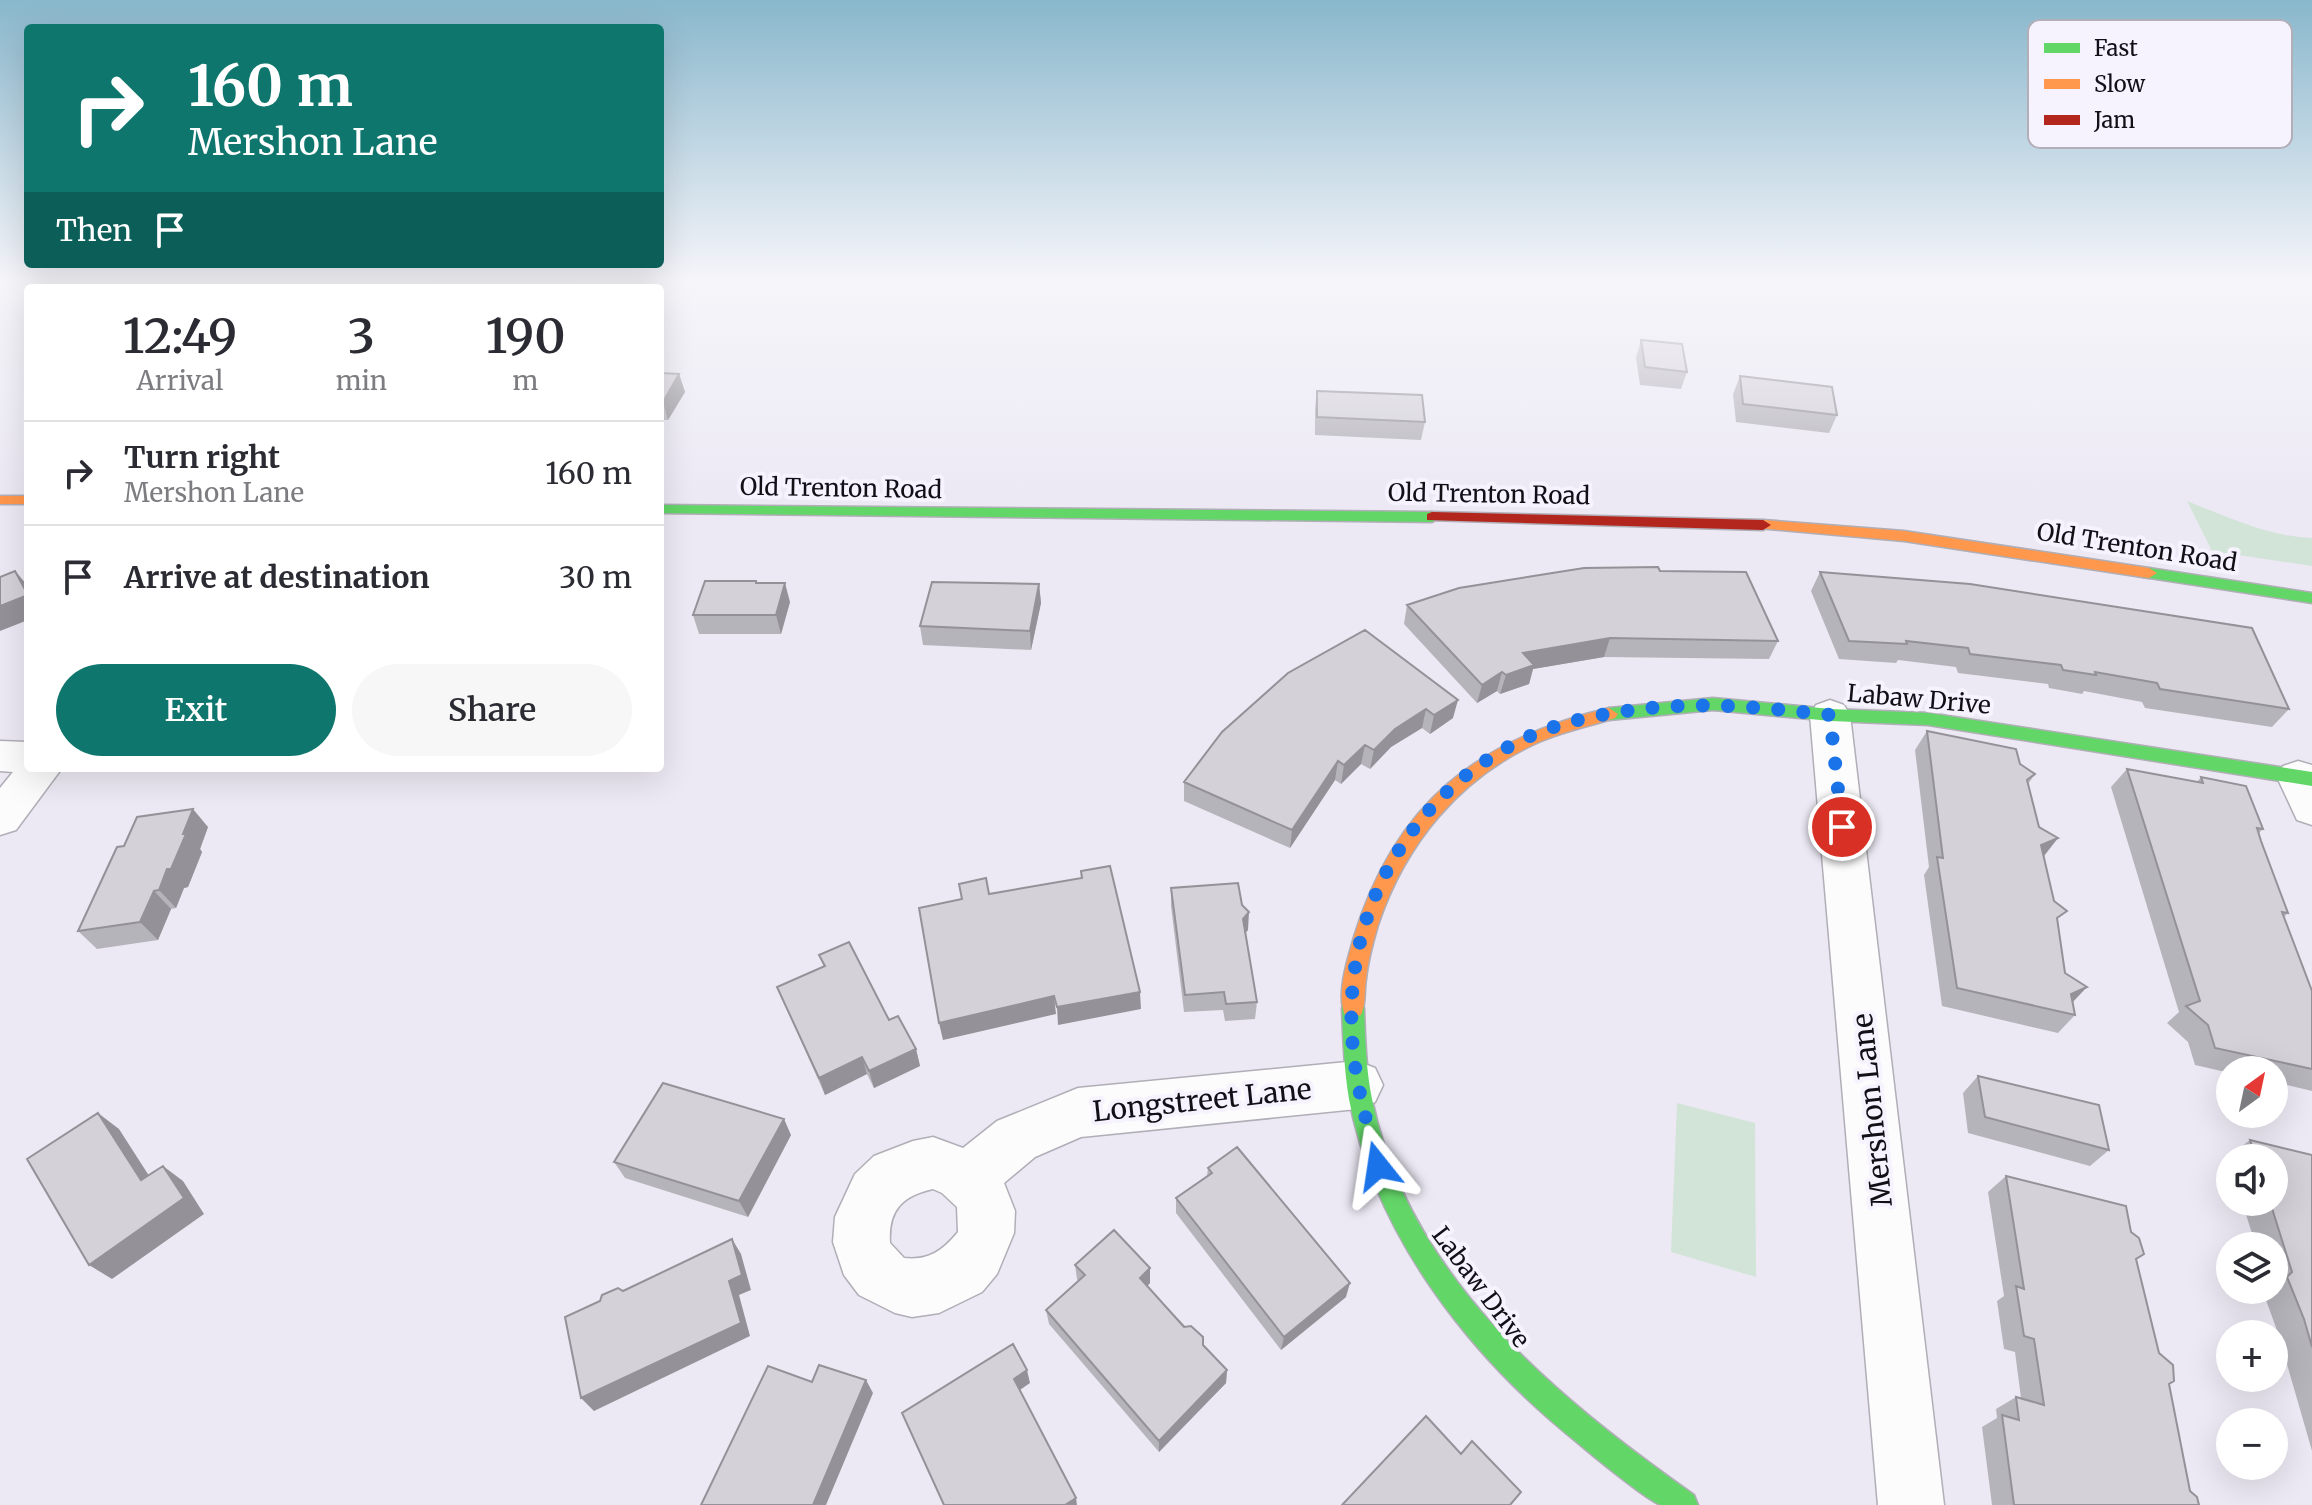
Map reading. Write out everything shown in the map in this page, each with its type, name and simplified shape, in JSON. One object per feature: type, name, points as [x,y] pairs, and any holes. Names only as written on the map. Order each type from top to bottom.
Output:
[{"type":"main road","points":[[0,500],[24,500]]},
{"type":"main road","name":"Old Trenton Road","points":[[664,509],[1462,517],[1747,524],[1904,536],[2312,598]]},
{"type":"main road","name":"Labaw Drive","points":[[1684,1505],[1596,1442],[1515,1371],[1447,1289],[1409,1230],[1378,1166],[1357,1085],[1351,1032],[1354,980],[1360,942],[1373,902],[1400,845],[1427,810],[1485,761],[1531,735],[1642,709],[1751,706],[1830,715],[1925,719],[2307,788]]},
{"type":"street","name":"Mershon Lane","points":[[1830,715],[1911,1505]]},
{"type":"street","points":[[0,756],[24,757]]},
{"type":"street","points":[[0,818],[38,772]]},
{"type":"street","name":"Longstreet Lane","points":[[970,1176],[1016,1139],[1078,1113],[1357,1085]]},
{"type":"green space","points":[[2187,501],[2264,530],[2312,538],[2312,566],[2212,551]]},
{"type":"green space","points":[[1677,1103],[1755,1123],[1756,1277],[1671,1252]]},
{"type":"building","points":[[1643,353],[1684,353],[1687,372],[1645,367]]},
{"type":"building","points":[[664,373],[679,374],[664,400]]},
{"type":"building","points":[[1740,376],[1832,387],[1837,415],[1743,404]]},
{"type":"building","points":[[1317,391],[1422,395],[1425,422],[1317,417]]},
{"type":"building","points":[[1658,567],[1660,571],[1746,572],[1778,641],[1610,638],[1523,653],[1534,665],[1506,675],[1502,672],[1482,685],[1407,605],[1459,588],[1584,568]]},
{"type":"building","points":[[15,571],[24,588],[24,597],[0,606],[0,577]]},
{"type":"building","points":[[1820,572],[1970,584],[2252,628],[2289,709],[2160,689],[2157,683],[2095,672],[2096,675],[2063,670],[2061,665],[1970,654],[1968,648],[1906,641],[1907,644],[1849,641]]},
{"type":"building","points":[[705,581],[785,583],[776,615],[693,615]]},
{"type":"building","points":[[932,582],[1039,584],[1030,631],[920,626]]},
{"type":"building","points":[[1365,630],[1458,700],[1434,715],[1426,709],[1395,729],[1374,750],[1365,745],[1344,765],[1338,761],[1292,830],[1184,782],[1222,732],[1288,673]]},
{"type":"building","points":[[1927,731],[2016,749],[2020,764],[2035,774],[2027,780],[2039,827],[2058,838],[2041,845],[2054,901],[2067,911],[2057,918],[2065,973],[2087,987],[2071,994],[2075,1015],[1957,988],[1937,857],[1943,858]]},
{"type":"building","points":[[2127,769],[2203,783],[2201,777],[2246,786],[2263,829],[2257,828],[2261,841],[2288,913],[2282,912],[2312,991],[2312,1069],[2288,1064],[2288,1056],[2252,1056],[2215,1048],[2208,1025],[2186,1006],[2200,1001]]},
{"type":"building","points":[[193,809],[171,869],[167,869],[159,890],[154,891],[140,922],[78,931],[117,847],[124,846],[137,817]]},
{"type":"building","points":[[1110,866],[1140,992],[1057,1007],[1054,996],[939,1023],[919,908],[962,899],[959,884],[986,878],[989,894],[1082,878],[1081,871]]},
{"type":"building","points":[[1238,883],[1242,905],[1249,912],[1243,919],[1257,1002],[1226,1004],[1224,992],[1185,995],[1171,888]]},
{"type":"building","points":[[849,942],[889,1020],[898,1016],[916,1049],[869,1071],[862,1057],[819,1078],[777,987],[825,966],[819,955]]},
{"type":"building","points":[[1978,1076],[2099,1105],[2109,1150],[1985,1117]]},
{"type":"building","points":[[663,1083],[784,1119],[739,1201],[614,1162]]},
{"type":"building","points":[[98,1113],[141,1180],[163,1166],[184,1198],[89,1265],[27,1159]]},
{"type":"building","points":[[1237,1147],[1350,1283],[1284,1337],[1176,1198],[1212,1173],[1208,1168]]},
{"type":"building","points":[[2288,1149],[2312,1155],[2312,1347],[2288,1279],[2292,1272],[2288,1259],[2288,1232],[2279,1232],[2274,1216],[2288,1216]]},
{"type":"building","points":[[2006,1176],[2126,1206],[2131,1232],[2139,1238],[2144,1254],[2136,1259],[2159,1353],[2173,1365],[2174,1381],[2169,1384],[2190,1491],[2197,1497],[2199,1505],[2014,1505],[2002,1415],[2019,1420],[2016,1397],[2044,1405],[2034,1339],[2024,1336],[2016,1286],[2024,1289]]},
{"type":"building","points":[[1114,1230],[1150,1268],[1140,1278],[1184,1327],[1191,1326],[1203,1337],[1203,1345],[1227,1370],[1159,1441],[1046,1310],[1085,1275],[1075,1265]]},
{"type":"building","points":[[732,1239],[742,1275],[729,1281],[741,1323],[581,1398],[565,1317],[600,1301],[602,1295],[618,1288],[623,1291]]},
{"type":"building","points":[[1013,1344],[1027,1370],[1014,1379],[1076,1498],[1065,1505],[944,1505],[902,1413]]},
{"type":"building","points":[[819,1365],[866,1380],[813,1505],[701,1505],[768,1366],[812,1382]]},
{"type":"building","points":[[1426,1416],[1461,1454],[1472,1441],[1521,1492],[1510,1505],[1342,1505]]},
{"type":"traffic: fast","points":[[664,509],[1432,517]]},
{"type":"traffic: fast","points":[[2149,573],[2312,598]]},
{"type":"traffic: fast","points":[[1609,714],[1713,704],[1831,715],[1928,719],[2312,779]]},
{"type":"traffic: fast","points":[[1353,1008],[1358,1084],[1373,1146],[1403,1215],[1442,1281],[1489,1342],[1534,1388],[1596,1441],[1684,1505]]},
{"type":"traffic: slow","points":[[0,500],[24,500]]},
{"type":"traffic: slow","points":[[1763,525],[1904,536],[2149,573]]},
{"type":"traffic: slow","points":[[1353,1008],[1360,956],[1375,906],[1391,868],[1412,835],[1437,805],[1465,778],[1497,756],[1569,724],[1609,714]]},
{"type":"traffic: jam","points":[[1432,517],[1763,525]]},
{"type":"route","points":[[1378,1166],[1357,1085],[1351,1032],[1360,942],[1373,902],[1400,845],[1427,810],[1485,761],[1531,735],[1596,717],[1642,709],[1692,705],[1751,706],[1830,715],[1842,827]]}]
